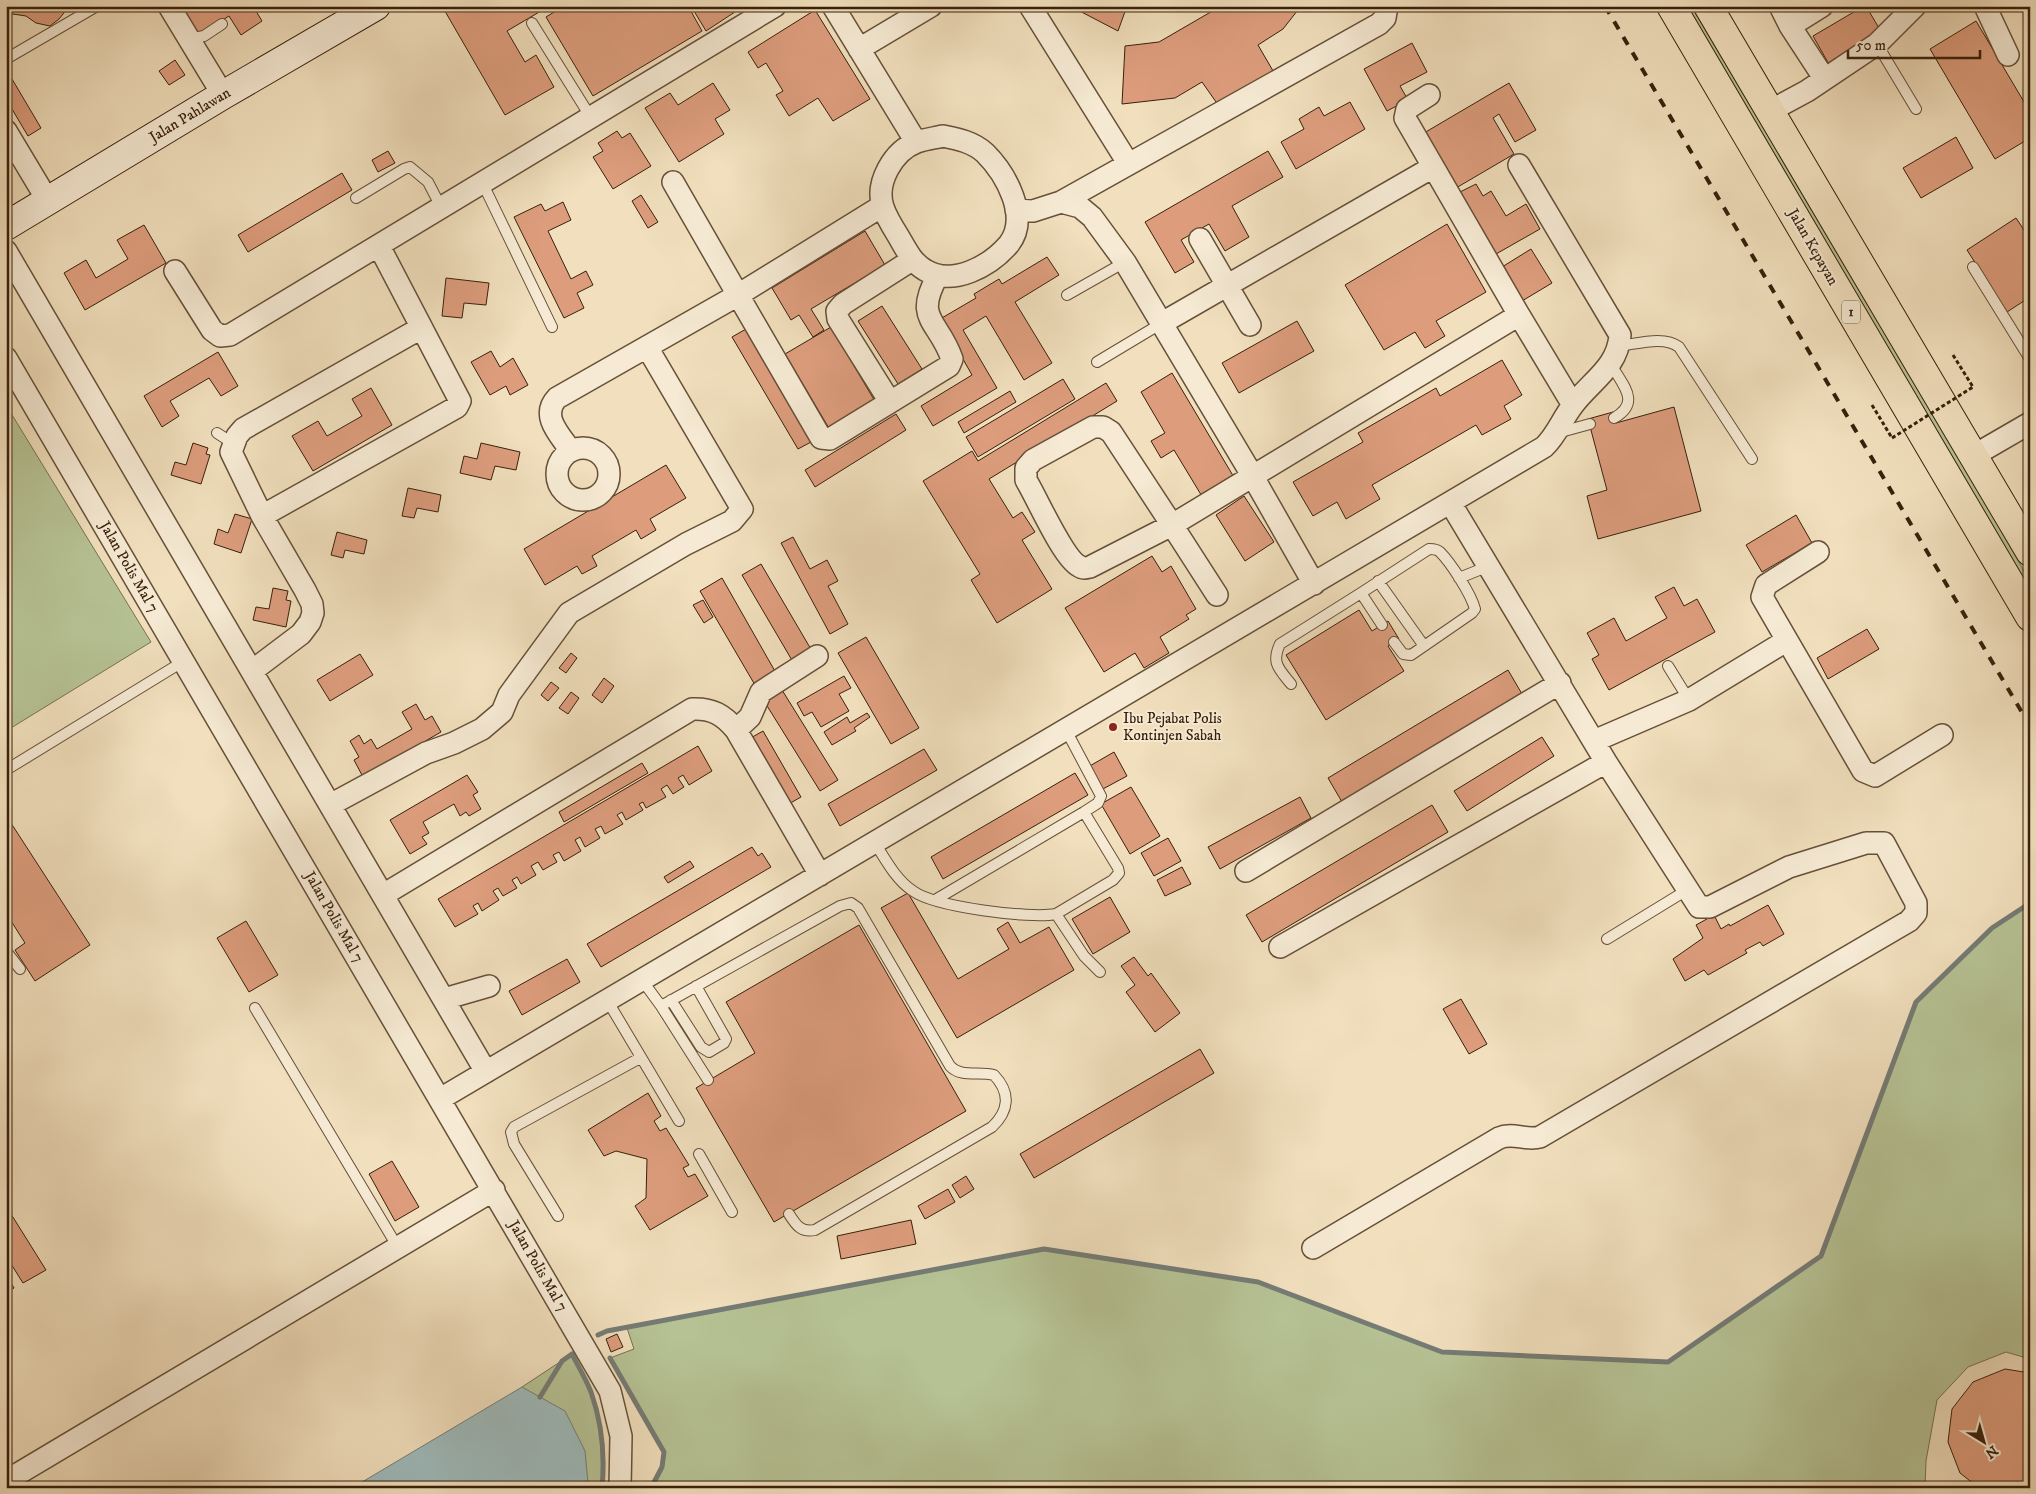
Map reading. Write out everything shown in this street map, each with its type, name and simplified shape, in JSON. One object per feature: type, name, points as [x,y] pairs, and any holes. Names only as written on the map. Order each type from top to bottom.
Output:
[{"type":"highway","name":"Jalan Kepayan","points":[[1672,6],[2030,617]]},
{"type":"highway","name":"1","points":[[1708,6],[2030,552]]},
{"type":"street","points":[[169,6],[223,95]]},
{"type":"street","name":"Jalan Pahlawan","points":[[6,226],[223,95],[376,6]]},
{"type":"street","points":[[176,271],[215,334],[225,336],[379,246],[590,116],[775,6]]},
{"type":"street","points":[[833,6],[916,142]]},
{"type":"street","points":[[859,49],[931,6]]},
{"type":"street","points":[[1030,6],[1128,163]]},
{"type":"street","points":[[1016,210],[1033,211],[1061,202],[1379,24],[1385,18],[1387,6]]},
{"type":"street","points":[[1780,6],[1790,26],[1824,78]]},
{"type":"street","points":[[1790,26],[1822,6]]},
{"type":"street","points":[[1770,111],[1877,44],[1916,6]]},
{"type":"street","points":[[1985,6],[2008,55]]},
{"type":"street","points":[[1429,95],[1404,114],[1519,315],[1573,404]]},
{"type":"street","points":[[6,130],[48,201]]},
{"type":"street","points":[[943,136],[964,140],[984,152],[1011,192],[1018,223],[1016,235],[1003,251],[982,267],[960,275],[938,275],[925,270],[912,260],[882,206],[882,183],[890,166],[901,152],[916,142],[943,136]]},
{"type":"street","points":[[440,1099],[1451,504],[1544,447],[1556,434],[1573,404],[1615,355],[1620,335],[1520,165]]},
{"type":"street","points":[[1162,323],[1434,167]]},
{"type":"street","points":[[673,182],[824,440],[830,439],[944,369],[952,362],[928,313],[926,301],[938,275]]},
{"type":"street","points":[[1061,202],[1080,207],[1092,217],[1125,262],[1252,475],[1314,584]]},
{"type":"street","points":[[571,451],[550,418],[553,402],[738,295],[882,206]]},
{"type":"street","points":[[1200,239],[1250,325]]},
{"type":"street","points":[[262,516],[457,407],[460,401],[379,246]]},
{"type":"street","points":[[6,251],[486,1072]]},
{"type":"street","points":[[890,402],[838,319],[837,311],[843,304],[912,260]]},
{"type":"street","points":[[1217,595],[1172,525],[1111,432],[1103,427],[1093,427],[1033,460],[1026,468],[1026,480],[1065,552],[1077,566],[1083,568],[1090,567],[1172,525],[1519,315]]},
{"type":"street","points":[[252,671],[301,634],[310,622],[313,613],[312,604],[262,516],[225,439],[421,328]]},
{"type":"street","points":[[330,806],[426,753],[454,743],[482,729],[502,712],[508,695],[569,613],[686,544],[732,522],[740,514],[742,509],[647,347]]},
{"type":"street","name":"Jalan Polis Mal 7","points":[[6,358],[610,1391],[621,1436],[620,1488]]},
{"type":"street","points":[[1973,456],[2030,423]]},
{"type":"street","points":[[1313,1248],[1499,1138],[1506,1136],[1534,1139],[1540,1137],[1608,1099],[1909,921],[1916,908],[1916,903],[1884,843],[1866,843],[1789,867],[1706,908],[1699,907],[1686,890],[1606,762],[1451,504]]},
{"type":"street","points":[[1818,552],[1766,585],[1763,589],[1763,602],[1859,765],[1867,775],[1875,776],[1942,735]]},
{"type":"street","points":[[1594,741],[1689,700],[1786,641]]},
{"type":"street","points":[[736,730],[750,717],[761,692],[817,656]]},
{"type":"street","points":[[1246,871],[1560,683]]},
{"type":"street","points":[[383,895],[692,710],[704,709],[721,714],[736,730],[820,875]]},
{"type":"street","points":[[1280,947],[1606,762]]},
{"type":"street","points":[[444,999],[489,986]]},
{"type":"street","points":[[6,1481],[397,1246],[494,1190]]},
{"type":"lane","points":[[6,59],[96,6]]},
{"type":"lane","points":[[532,23],[590,116]]},
{"type":"lane","points":[[189,39],[204,36],[222,24]]},
{"type":"lane","points":[[1877,44],[1916,109]]},
{"type":"lane","points":[[356,198],[410,167],[428,182],[441,207]]},
{"type":"lane","points":[[482,182],[552,327]]},
{"type":"lane","points":[[1067,295],[1125,262]]},
{"type":"lane","points":[[1972,267],[2030,359]]},
{"type":"lane","points":[[1097,362],[1162,323]]},
{"type":"lane","points":[[1614,418],[1625,412],[1629,406],[1629,398],[1615,355],[1663,341],[1673,342],[1679,348],[1752,459]]},
{"type":"lane","points":[[1556,434],[1590,424]]},
{"type":"lane","points":[[1290,684],[1276,664],[1275,655],[1280,644],[1429,549],[1435,549],[1440,552],[1458,578],[1475,609],[1424,646],[1406,656],[1402,654],[1394,642]]},
{"type":"lane","points":[[1458,578],[1489,566]]},
{"type":"lane","points":[[1378,581],[1424,646]]},
{"type":"lane","points":[[1361,593],[1382,625]]},
{"type":"lane","points":[[6,770],[184,661]]},
{"type":"lane","points":[[1668,666],[1689,700]]},
{"type":"lane","points":[[935,900],[1098,803],[1100,796],[1066,730]]},
{"type":"lane","points":[[875,843],[888,865],[908,887],[923,897],[1028,916],[1056,914],[1113,880],[1119,873],[1084,812]]},
{"type":"lane","points":[[1607,939],[1686,890]]},
{"type":"lane","points":[[661,1006],[840,906],[846,904],[855,905],[950,1066],[955,1072],[994,1075],[1007,1095],[1005,1112],[992,1127],[815,1230],[806,1232],[798,1227],[789,1214]]},
{"type":"lane","points":[[1056,914],[1084,956],[1100,972]]},
{"type":"lane","points":[[6,951],[20,969]]},
{"type":"lane","points":[[642,980],[661,1006],[708,1080]]},
{"type":"lane","points":[[671,1000],[701,1047],[709,1052],[724,1043],[726,1039],[696,986]]},
{"type":"lane","points":[[607,1000],[678,1121]]},
{"type":"lane","points":[[255,1008],[397,1246]]},
{"type":"lane","points":[[558,1216],[514,1144],[511,1132],[514,1127],[640,1058]]},
{"type":"lane","points":[[699,1154],[732,1212]]},
{"type":"path","points":[[1872,405],[1892,438],[1973,387],[1953,355]]},
{"type":"green space","points":[[1685,6],[1691,6],[1965,466],[2030,582],[2030,595]]},
{"type":"green space","points":[[6,405],[151,642],[6,731]]},
{"type":"green space","points":[[2030,903],[2030,1359],[2006,1352],[1968,1367],[1937,1400],[1926,1461],[1925,1488],[651,1488],[662,1467],[664,1452],[610,1358],[634,1349],[627,1328],[1044,1249],[1258,1282],[1442,1352],[1668,1362],[1821,1256],[1916,1002],[1992,928]]},
{"type":"green space","points":[[572,1354],[589,1387],[598,1415],[603,1463],[602,1488],[585,1488],[588,1483],[522,1387]]},
{"type":"water","points":[[522,1387],[565,1411],[585,1451],[588,1483],[585,1488],[352,1488]]},
{"type":"building","points":[[6,6],[67,6],[67,9],[50,26],[36,23],[26,16],[6,13]]},
{"type":"building","points":[[182,6],[253,6],[262,21],[241,35],[229,16],[199,35]]},
{"type":"building","points":[[442,6],[545,6],[546,8],[507,31],[525,62],[536,55],[554,87],[505,115]]},
{"type":"building","points":[[564,6],[688,6],[702,31],[593,96],[546,17]]},
{"type":"building","points":[[691,6],[744,6],[706,31]]},
{"type":"building","points":[[1070,6],[1127,6],[1118,31]]},
{"type":"building","points":[[1221,6],[1301,6],[1283,29],[1258,45],[1276,76],[1221,109],[1202,82],[1175,98],[1122,104],[1125,46],[1159,42]]},
{"type":"building","points":[[1866,6],[1883,35],[1830,66],[1813,36]]},
{"type":"building","points":[[815,10],[870,99],[833,121],[818,98],[789,116],[776,95],[783,91],[766,63],[758,68],[748,52]]},
{"type":"building","points":[[1976,21],[2030,112],[2030,138],[1995,159],[1930,49]]},
{"type":"building","points":[[1412,43],[1427,72],[1400,86],[1408,100],[1387,111],[1364,69]]},
{"type":"building","points":[[175,60],[185,75],[169,85],[159,71]]},
{"type":"building","points":[[12,79],[41,128],[28,136],[6,99],[6,82]]},
{"type":"building","points":[[713,83],[730,110],[715,119],[724,134],[679,162],[645,108],[670,93],[678,105]]},
{"type":"building","points":[[1509,83],[1536,130],[1515,142],[1499,114],[1493,118],[1514,154],[1456,188],[1424,133]]},
{"type":"building","points":[[1350,102],[1365,129],[1296,169],[1281,142],[1304,129],[1299,119],[1319,107],[1324,116]]},
{"type":"building","points":[[617,131],[622,138],[630,133],[651,166],[613,189],[593,157],[603,151],[598,143]]},
{"type":"building","points":[[1956,137],[1973,168],[1921,198],[1903,168]]},
{"type":"building","points":[[388,151],[395,163],[378,172],[372,160]]},
{"type":"building","points":[[1268,151],[1283,177],[1232,206],[1249,237],[1225,251],[1209,224],[1181,240],[1194,262],[1175,273],[1145,222]]},
{"type":"building","points":[[342,173],[352,190],[248,252],[238,235]]},
{"type":"building","points":[[1476,184],[1483,196],[1491,191],[1506,216],[1526,204],[1540,229],[1496,254],[1460,192]]},
{"type":"building","points":[[641,195],[658,222],[648,228],[632,201]]},
{"type":"building","points":[[563,202],[571,220],[548,231],[571,279],[586,271],[593,285],[577,293],[584,308],[564,318],[514,217],[541,204],[545,211]]},
{"type":"building","points":[[2016,218],[2030,239],[2030,297],[2007,312],[1967,250]]},
{"type":"building","points":[[1447,224],[1486,292],[1436,321],[1445,336],[1425,348],[1415,332],[1384,350],[1345,285]]},
{"type":"building","points":[[144,225],[166,263],[85,310],[64,273],[86,260],[96,278],[128,259],[117,240]]},
{"type":"building","points":[[865,231],[885,265],[811,309],[824,330],[813,337],[799,315],[791,320],[772,288]]},
{"type":"building","points":[[1531,249],[1552,283],[1522,301],[1502,267]]},
{"type":"building","points":[[1047,257],[1059,275],[1015,302],[1052,363],[1024,380],[986,316],[963,330],[997,388],[933,426],[921,406],[972,375],[951,338],[935,322],[976,298],[974,294],[999,279],[1002,284]]},
{"type":"building","points":[[446,278],[489,283],[486,305],[464,303],[462,318],[442,316]]},
{"type":"building","points":[[882,306],[922,369],[898,384],[858,321]]},
{"type":"building","points":[[1297,321],[1314,351],[1239,393],[1222,363]]},
{"type":"building","points":[[831,327],[876,403],[830,430],[785,354]]},
{"type":"building","points":[[746,329],[811,442],[798,449],[732,337]]},
{"type":"building","points":[[491,351],[500,367],[513,358],[528,385],[510,395],[506,386],[490,395],[471,362]]},
{"type":"building","points":[[218,352],[238,386],[221,396],[209,378],[170,401],[179,416],[162,427],[144,396]]},
{"type":"building","points":[[1502,360],[1522,395],[1504,406],[1511,419],[1482,435],[1476,425],[1372,485],[1380,499],[1346,519],[1337,502],[1313,516],[1293,482],[1363,442],[1358,433],[1436,388],[1440,396]]},
{"type":"building","points":[[1172,373],[1235,479],[1203,498],[1174,450],[1161,458],[1151,441],[1165,433],[1141,392]]},
{"type":"building","points":[[1063,379],[1075,399],[978,457],[966,437]]},
{"type":"building","points":[[1106,383],[1117,401],[989,479],[1013,518],[1022,512],[1035,532],[1022,540],[1052,589],[997,623],[971,580],[980,574],[923,481],[972,451],[978,461]]},
{"type":"building","points":[[371,388],[392,425],[313,471],[292,436],[318,421],[327,436],[362,416],[352,399]]},
{"type":"building","points":[[1010,391],[1016,402],[964,433],[958,422]]},
{"type":"building","points":[[1674,407],[1701,511],[1598,539],[1587,496],[1607,490],[1588,419],[1613,412],[1616,423]]},
{"type":"building","points":[[896,414],[906,430],[815,487],[805,470]]},
{"type":"building","points":[[193,443],[208,448],[206,454],[210,455],[201,484],[171,475],[175,462],[186,465]]},
{"type":"building","points":[[481,443],[520,452],[516,470],[495,466],[491,480],[460,473],[464,456],[477,459]]},
{"type":"building","points":[[666,465],[686,498],[650,519],[656,530],[641,539],[636,530],[592,556],[597,566],[582,574],[577,566],[545,585],[524,549]]},
{"type":"building","points":[[408,488],[441,495],[438,512],[417,508],[414,518],[402,516]]},
{"type":"building","points":[[1244,496],[1274,542],[1245,561],[1216,515]]},
{"type":"building","points":[[235,514],[252,519],[241,553],[214,544],[218,529],[228,533]]},
{"type":"building","points":[[1796,515],[1812,543],[1762,572],[1746,545]]},
{"type":"building","points":[[337,532],[367,540],[364,554],[345,550],[343,558],[331,555]]},
{"type":"building","points":[[793,537],[810,569],[827,560],[838,581],[828,586],[848,624],[830,634],[781,543]]},
{"type":"building","points":[[1152,556],[1162,572],[1171,566],[1196,609],[1186,615],[1189,619],[1160,637],[1169,653],[1144,668],[1135,653],[1104,672],[1065,608]]},
{"type":"building","points":[[761,564],[812,651],[793,662],[742,575]]},
{"type":"building","points":[[722,578],[776,673],[755,685],[700,591]]},
{"type":"building","points":[[1674,587],[1684,606],[1697,599],[1715,632],[1609,690],[1592,659],[1599,655],[1587,633],[1614,618],[1626,641],[1667,618],[1655,597]]},
{"type":"building","points":[[273,588],[288,591],[286,600],[291,601],[286,627],[253,620],[256,607],[269,609]]},
{"type":"building","points":[[703,600],[713,617],[704,623],[693,605]]},
{"type":"building","points":[[1359,610],[1372,631],[1388,621],[1399,639],[1388,646],[1404,671],[1326,720],[1286,655]]},
{"type":"building","points":[[1867,629],[1879,649],[1828,679],[1817,658]]},
{"type":"building","points":[[866,637],[919,728],[891,744],[838,653]]},
{"type":"building","points":[[571,653],[577,658],[566,673],[559,668]]},
{"type":"building","points":[[360,654],[373,675],[330,701],[317,680]]},
{"type":"building","points":[[1508,670],[1522,694],[1342,802],[1328,778]]},
{"type":"building","points":[[844,676],[851,688],[839,694],[849,711],[821,727],[812,712],[804,716],[797,703]]},
{"type":"building","points":[[604,678],[614,686],[602,703],[592,695]]},
{"type":"building","points":[[551,682],[559,688],[548,701],[541,695]]},
{"type":"building","points":[[782,690],[838,780],[820,791],[764,701]]},
{"type":"building","points":[[571,692],[579,698],[568,714],[559,708]]},
{"type":"building","points":[[416,704],[425,720],[432,716],[441,732],[363,777],[354,760],[359,757],[350,741],[359,735],[364,744],[371,739],[377,749],[412,729],[402,712]]},
{"type":"building","points":[[867,713],[870,717],[854,728],[856,731],[832,745],[824,732],[847,717],[850,723]]},
{"type":"building","points":[[763,731],[801,797],[787,805],[749,739]]},
{"type":"building","points":[[1542,737],[1554,756],[1467,811],[1454,791]]},
{"type":"building","points":[[698,746],[712,771],[689,785],[683,775],[678,778],[684,787],[673,794],[667,785],[661,789],[666,797],[646,808],[643,802],[639,804],[643,810],[626,820],[622,812],[617,815],[623,824],[605,834],[601,826],[595,829],[600,838],[585,847],[580,837],[575,840],[581,851],[564,861],[559,852],[553,855],[557,862],[543,870],[538,862],[531,866],[536,875],[521,884],[517,877],[512,880],[517,888],[503,896],[498,888],[493,891],[499,900],[482,911],[478,903],[473,906],[478,914],[455,927],[438,899]]},
{"type":"building","points":[[924,749],[937,770],[840,826],[828,804]]},
{"type":"building","points":[[1114,752],[1127,776],[1101,790],[1088,767]]},
{"type":"building","points":[[642,763],[648,773],[564,822],[559,812]]},
{"type":"building","points":[[1075,773],[1088,795],[943,879],[931,857]]},
{"type":"building","points":[[467,775],[478,792],[473,795],[481,809],[469,816],[466,812],[460,816],[454,804],[423,822],[429,833],[422,837],[427,844],[410,854],[390,820]]},
{"type":"building","points":[[1131,787],[1160,836],[1130,854],[1101,804]]},
{"type":"building","points":[[1300,797],[1311,818],[1220,869],[1208,847]]},
{"type":"building","points":[[1432,805],[1448,832],[1262,942],[1246,915]]},
{"type":"building","points":[[9,820],[90,945],[35,981],[15,950],[25,943],[6,913],[6,821]]},
{"type":"building","points":[[1168,838],[1181,861],[1154,876],[1141,853]]},
{"type":"building","points":[[752,847],[758,856],[762,853],[771,867],[601,967],[587,944]]},
{"type":"building","points":[[690,861],[694,867],[668,883],[664,877]]},
{"type":"building","points":[[1182,867],[1191,884],[1165,896],[1157,880]]},
{"type":"building","points":[[908,893],[958,979],[1009,949],[997,929],[1008,922],[1020,943],[1049,927],[1074,970],[957,1038],[881,908]]},
{"type":"building","points":[[1110,897],[1130,932],[1093,954],[1072,919]]},
{"type":"building","points":[[1768,905],[1784,934],[1763,946],[1760,942],[1745,950],[1747,953],[1708,975],[1704,970],[1685,981],[1673,959],[1703,938],[1696,925],[1714,915],[1721,929]]},
{"type":"building","points":[[246,921],[278,975],[249,992],[217,938]]},
{"type":"building","points":[[859,925],[966,1111],[774,1222],[696,1088],[755,1053],[726,1002]]},
{"type":"building","points":[[1134,957],[1148,976],[1151,973],[1180,1013],[1155,1032],[1126,992],[1135,985],[1121,966]]},
{"type":"building","points":[[567,959],[580,982],[522,1015],[509,991]]},
{"type":"building","points":[[1461,999],[1487,1044],[1469,1054],[1443,1009]]},
{"type":"building","points":[[1200,1049],[1214,1073],[1034,1178],[1020,1154]]},
{"type":"building","points":[[648,1093],[661,1116],[654,1121],[660,1131],[666,1128],[689,1165],[683,1168],[688,1177],[695,1174],[708,1196],[650,1230],[635,1206],[646,1198],[647,1159],[616,1151],[604,1156],[588,1130]]},
{"type":"building","points":[[392,1161],[419,1207],[395,1221],[369,1174]]},
{"type":"building","points":[[966,1176],[974,1189],[960,1198],[952,1185]]},
{"type":"building","points":[[948,1189],[955,1202],[925,1219],[918,1206]]},
{"type":"building","points":[[6,1206],[46,1270],[23,1283],[6,1256]]},
{"type":"building","points":[[911,1220],[916,1244],[841,1259],[837,1236]]},
{"type":"building","points":[[6,1274],[14,1288],[6,1293]]},
{"type":"building","points":[[617,1334],[623,1347],[611,1352],[606,1339]]},
{"type":"building","points":[[2005,1369],[2030,1373],[2030,1488],[1979,1488],[1960,1473],[1948,1442],[1952,1409],[1973,1382]]},
{"type":"waterway","points":[[598,1335],[607,1331],[1044,1249],[1258,1282],[1442,1352],[1668,1362],[1821,1256],[1916,1002],[1992,928],[2030,903]]},
{"type":"waterway","points":[[540,1397],[562,1361],[572,1354],[589,1387],[598,1416],[603,1452],[602,1488]]},
{"type":"waterway","points":[[610,1358],[664,1452],[662,1467],[651,1488]]},
{"type":"railway","points":[[1605,6],[2030,726]]},
{"type":"place","name":"Ibu Pejabat Polis Kontinjen Sabah","points":[[1113,727]]}]
